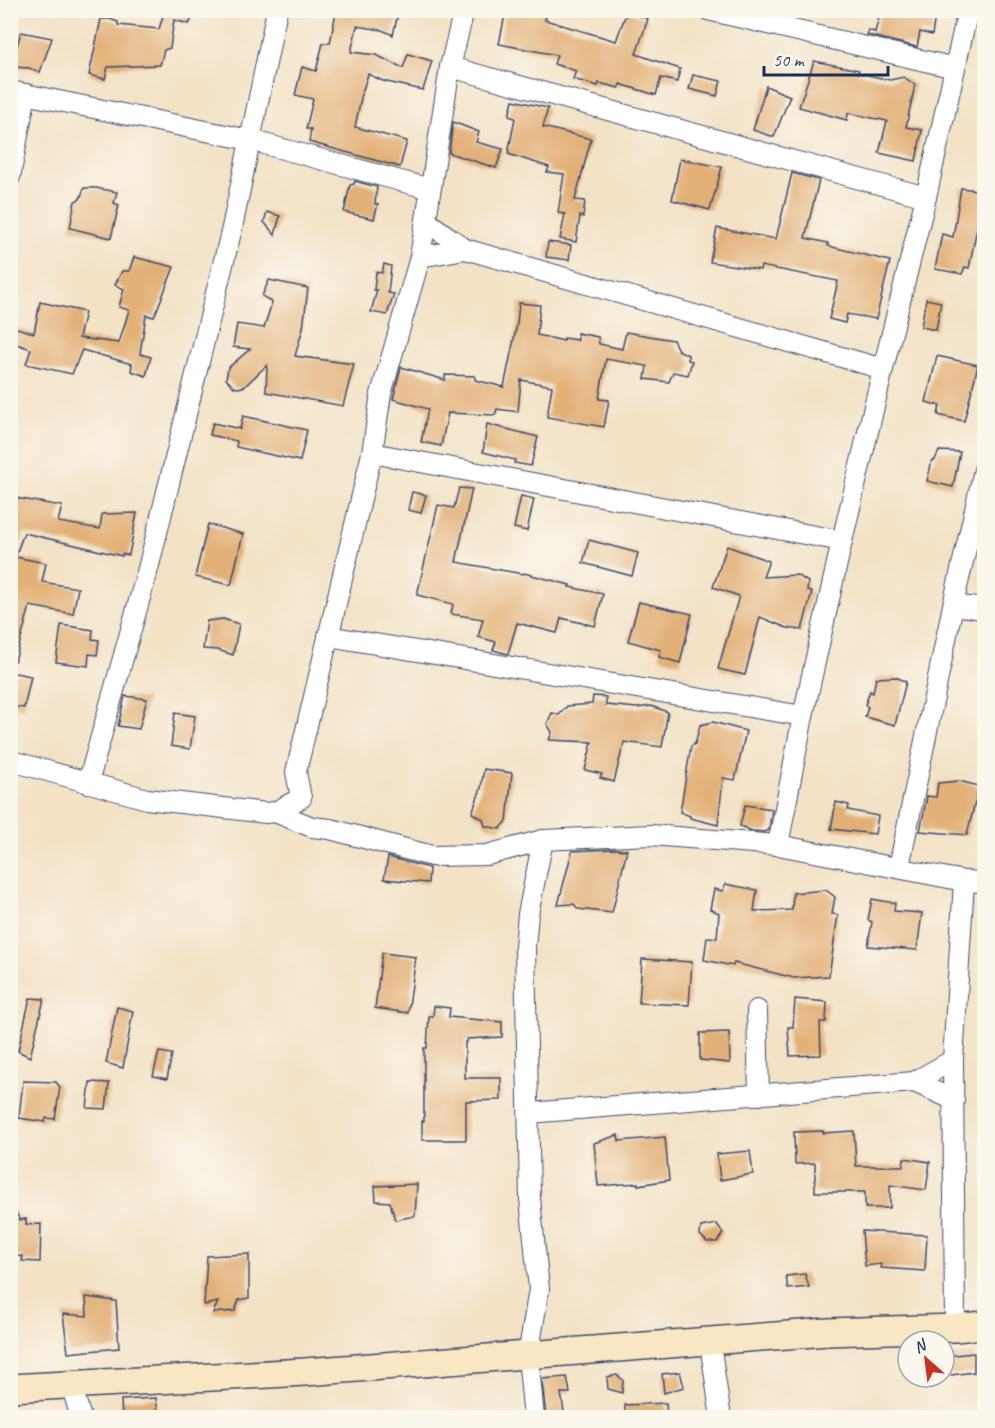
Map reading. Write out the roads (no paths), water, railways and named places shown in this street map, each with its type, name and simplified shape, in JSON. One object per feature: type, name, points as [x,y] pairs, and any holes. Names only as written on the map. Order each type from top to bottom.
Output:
[{"type":"street","points":[[88,783],[148,569],[232,228],[277,10]]},
{"type":"street","points":[[330,830],[301,798],[296,772],[372,453],[381,394],[420,257],[450,67],[464,10]]},
{"type":"street","points":[[708,10],[955,68]]},
{"type":"street","points":[[778,845],[803,716],[842,541],[926,197],[968,10]]},
{"type":"street","points":[[450,67],[926,197]]},
{"type":"street","points":[[10,177],[18,93],[250,140],[429,189]]},
{"type":"street","points":[[426,221],[465,249],[883,369]]},
{"type":"street","points":[[420,257],[465,249]]},
{"type":"street","points":[[372,453],[842,541]]},
{"type":"street","points":[[899,867],[953,604],[984,470]]},
{"type":"street","points":[[953,604],[984,609]]},
{"type":"street","points":[[328,636],[803,716]]},
{"type":"street","points":[[10,763],[19,763],[147,799],[266,813],[274,812],[301,798]]},
{"type":"street","points":[[274,812],[312,827],[432,856],[487,855],[543,840],[651,836],[778,845],[964,881],[984,882]]},
{"type":"street","points":[[534,1418],[528,1356],[539,1289],[530,1199],[525,947],[528,914],[543,840]]},
{"type":"street","points":[[955,1328],[954,1060],[964,881]]},
{"type":"street","points":[[758,1010],[759,1095]]},
{"type":"street","points":[[529,1113],[914,1082],[954,1060]]},
{"type":"street","points":[[914,1082],[954,1100]]},
{"type":"street","points":[[10,1388],[305,1372],[710,1343],[827,1332],[984,1325]]},
{"type":"street","points":[[710,1343],[721,1418]]},
{"type":"street","points":[[71,1384],[81,1418]]}]
